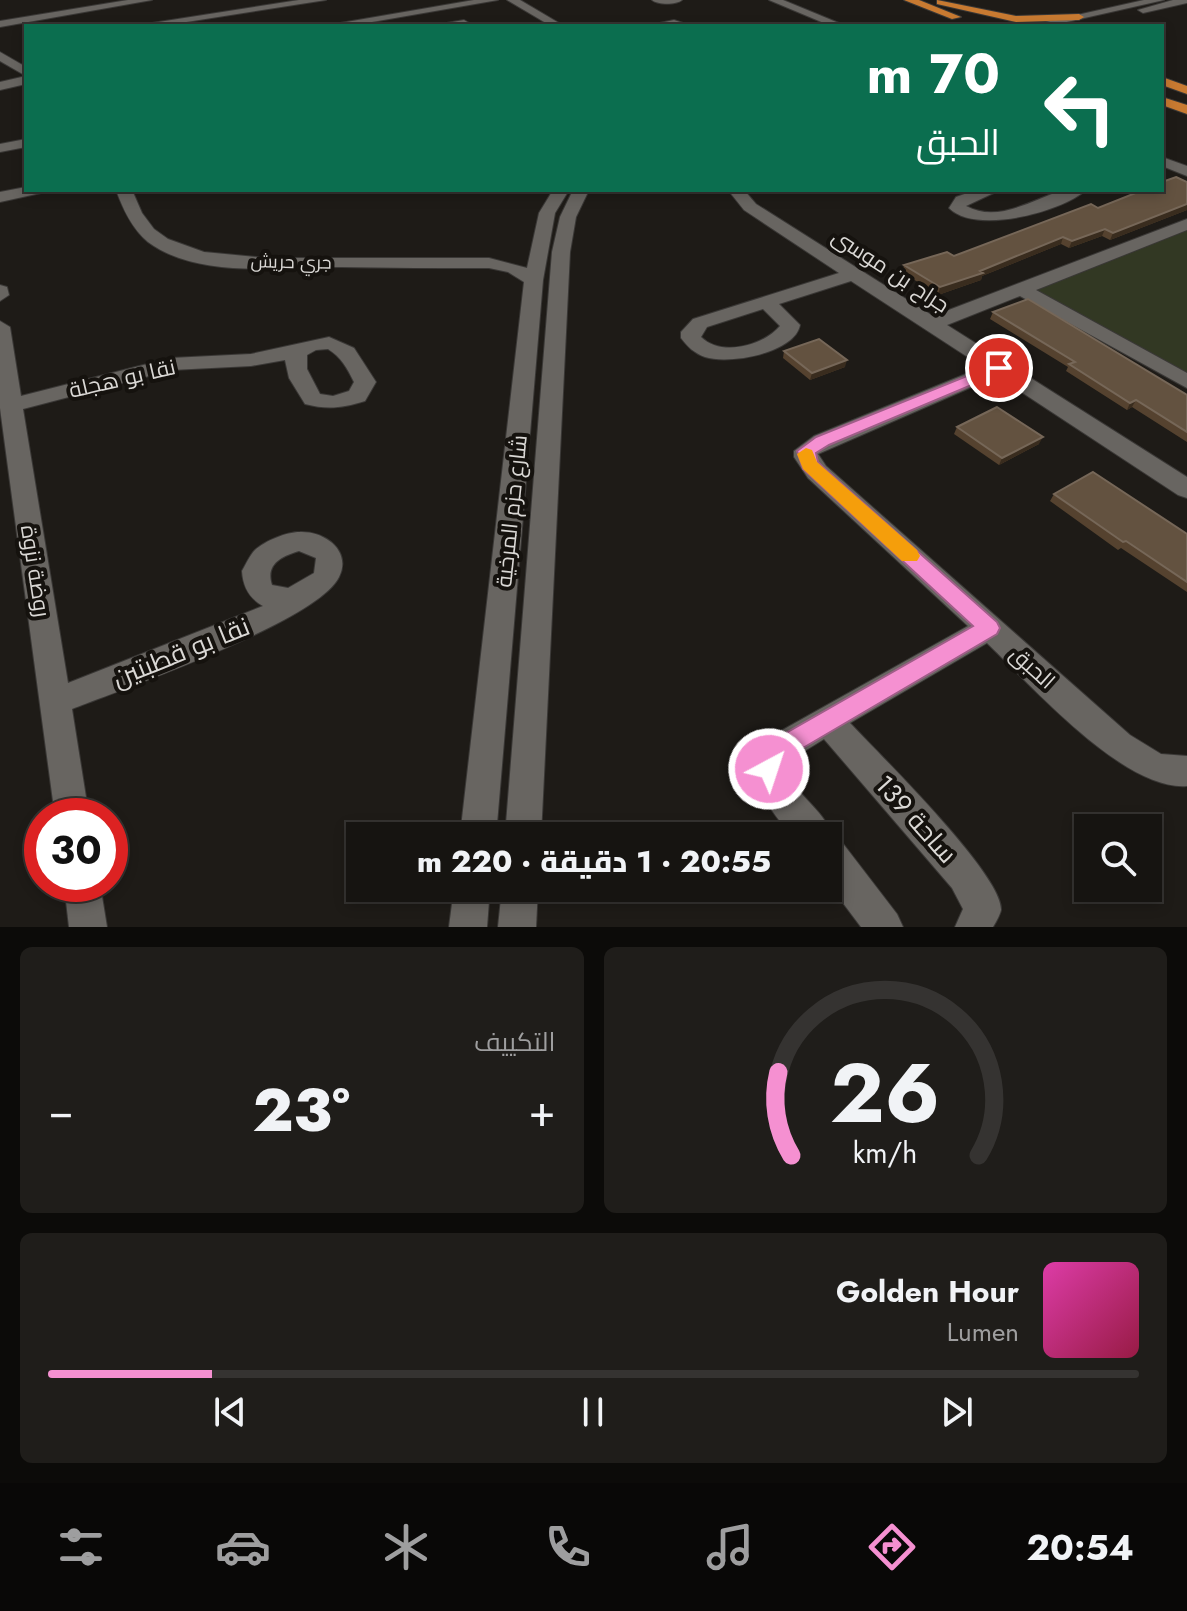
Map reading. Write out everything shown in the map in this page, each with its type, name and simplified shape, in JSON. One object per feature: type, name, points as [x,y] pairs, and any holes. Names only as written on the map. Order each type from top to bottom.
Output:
[{"type":"highway","points":[[893,0],[913,4],[963,23]]},
{"type":"highway","points":[[938,1],[1016,19],[1081,23]]},
{"type":"highway","points":[[938,1],[1002,24]]},
{"type":"highway","points":[[913,4],[922,17],[938,24]]},
{"type":"highway","points":[[1164,82],[1187,90]]},
{"type":"highway","points":[[1164,91],[1187,99]]},
{"type":"highway","points":[[1164,102],[1187,110]]},
{"type":"street","points":[[0,24],[147,0]]},
{"type":"street","points":[[153,24],[321,0]]},
{"type":"street","points":[[344,24],[493,0]]},
{"type":"street","points":[[512,0],[555,24]]},
{"type":"street","points":[[657,0],[677,0]]},
{"type":"street","points":[[774,0],[836,24]]},
{"type":"street","points":[[1081,23],[1159,0]]},
{"type":"street","points":[[1081,23],[1186,0]]},
{"type":"street","points":[[439,8],[467,24]]},
{"type":"street","points":[[439,8],[453,19],[446,24]]},
{"type":"street","points":[[807,13],[827,24]]},
{"type":"street","points":[[227,14],[235,24]]},
{"type":"street","points":[[4,53],[24,70]]},
{"type":"street","points":[[0,86],[24,80]]},
{"type":"street","points":[[0,148],[24,143]]},
{"type":"street","points":[[1164,162],[1187,171]]},
{"type":"street","points":[[0,197],[25,192]]},
{"type":"street","name":"جري حريش","points":[[125,192],[146,232],[161,243],[203,257],[252,262],[489,263],[514,268],[534,280]]},
{"type":"street","name":"شارع حزم المرخية","points":[[479,822],[534,280],[547,213],[560,192]]},
{"type":"street","name":"شارع حزم المرخية","points":[[524,822],[561,252],[568,217],[580,192]]},
{"type":"street","name":"جراح بن موسى","points":[[738,192],[750,207],[1187,489]]},
{"type":"street","points":[[986,192],[962,200],[957,208],[972,217],[995,218],[1071,192]]},
{"type":"street","points":[[931,324],[1187,224]]},
{"type":"street","name":"جري حريش","points":[[489,263],[517,257],[539,247]]},
{"type":"street","points":[[766,302],[854,274]]},
{"type":"street","points":[[1021,289],[1187,382]]},
{"type":"street","name":"روضة نزوة","points":[[0,327],[69,798]]},
{"type":"street","name":"نقا بو هجلة","points":[[10,406],[161,366],[296,360]]},
{"type":"street","name":"الحبق","points":[[999,368],[822,441],[806,451],[806,457],[817,472],[989,628],[1141,760],[1164,770],[1187,771]]},
{"type":"street","points":[[299,541],[323,548],[330,556],[331,567],[326,578],[303,595],[279,599],[268,596],[258,590],[253,580],[254,570],[271,550],[299,541]]},
{"type":"street","name":"نقا بو قطبتين","points":[[54,694],[272,615],[303,595]]},
{"type":"street","name":"نقا بو قطبتين","points":[[54,694],[238,616],[268,596]]},
{"type":"street","points":[[804,822],[780,791],[769,769],[773,753],[989,628]]},
{"type":"street","name":"ساحة 139","points":[[827,720],[965,875],[979,896],[982,910],[974,927]]},
{"type":"street","points":[[842,872],[884,927]]},
{"type":"street","points":[[85,902],[88,927]]},
{"type":"street","points":[[468,927],[471,902]]},
{"type":"street","points":[[517,927],[519,902]]},
{"type":"green space","points":[[1187,229],[1187,379],[1030,291]]},
{"type":"building","points":[[1176,177],[1187,182],[1187,204],[1113,233],[1105,229],[1072,241],[1063,237],[980,271],[983,273],[940,287],[904,265],[947,252],[954,256],[1091,204],[1098,208],[1138,192],[1164,192],[1164,181]]},
{"type":"building","points":[[1028,299],[1187,395],[1187,432],[1136,400],[1130,403],[1069,364],[1075,362],[993,312]]},
{"type":"building","points":[[819,339],[847,360],[812,373],[784,351]]},
{"type":"building","points":[[997,407],[1043,437],[1002,458],[957,427]]},
{"type":"building","points":[[1093,472],[1187,534],[1187,582],[1054,494]]},
{"type":"slow traffic","points":[[806,454],[809,464],[909,556]]},
{"type":"route","points":[[769,769],[773,753],[782,747],[989,628],[817,472],[809,464],[806,451],[822,441],[999,368]]}]
